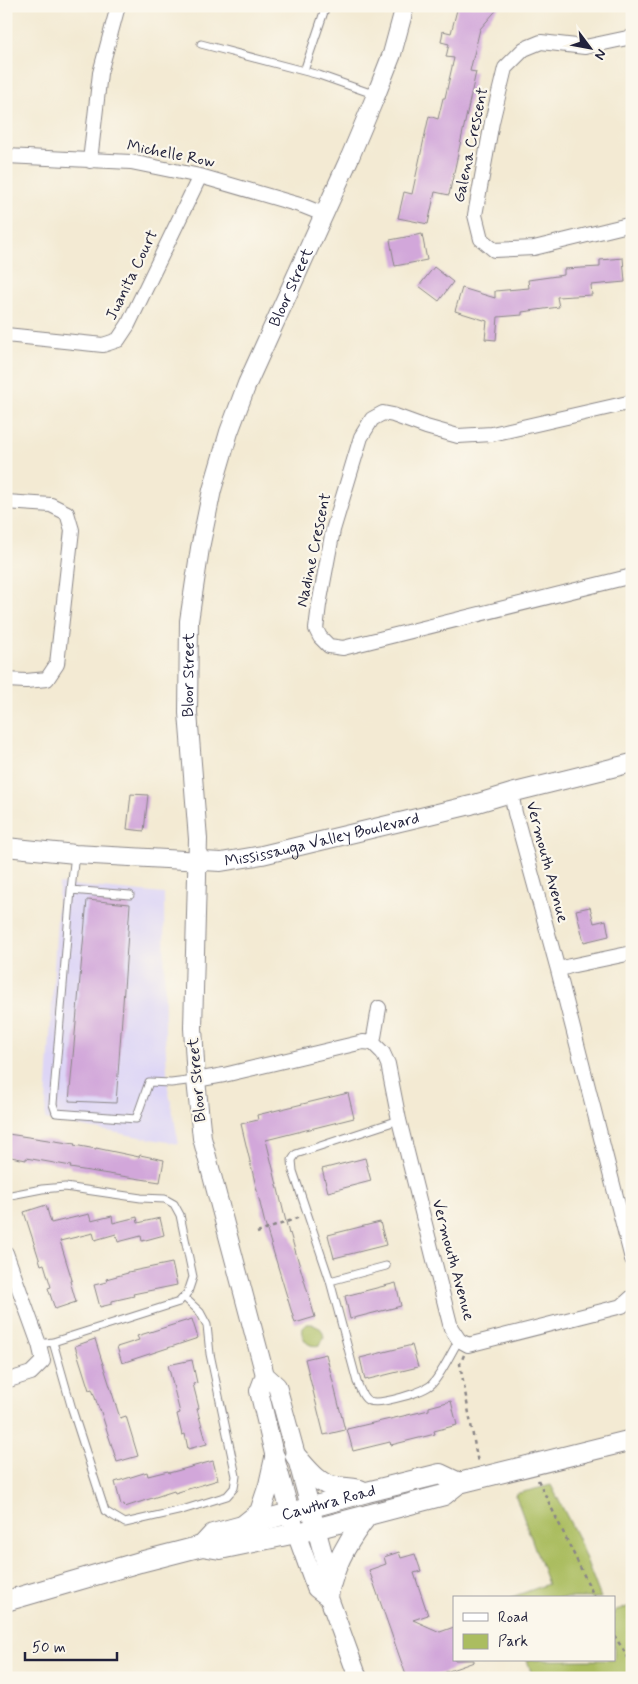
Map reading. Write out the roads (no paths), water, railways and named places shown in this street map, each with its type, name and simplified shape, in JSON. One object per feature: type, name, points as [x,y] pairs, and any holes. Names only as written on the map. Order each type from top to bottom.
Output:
[{"type":"main road","name":"Cawthra Road","points":[[6,1601],[202,1546],[220,1549],[306,1531],[444,1496],[459,1483],[632,1440]]},
{"type":"main road","points":[[295,1455],[319,1481],[335,1487],[343,1486],[367,1492]]},
{"type":"main road","points":[[245,1524],[260,1512],[275,1458]]},
{"type":"main road","name":"Cawthra Road","points":[[202,1546],[213,1534],[245,1524],[440,1474],[459,1483]]},
{"type":"main road","points":[[330,1591],[336,1566],[351,1537],[368,1515]]},
{"type":"street","points":[[90,161],[100,73],[118,6]]},
{"type":"street","name":"Bloor Street","points":[[300,1510],[295,1455],[277,1386],[265,1375],[202,1138],[193,1028],[198,839],[188,714],[189,632],[200,548],[212,490],[232,424],[247,384],[350,158],[392,54],[405,6]]},
{"type":"street","name":"Galena Crescent","points":[[632,37],[585,47],[541,42],[524,49],[505,68],[492,122],[475,215],[481,239],[494,250],[534,248],[632,224]]},
{"type":"street","name":"Michelle Row","points":[[6,156],[131,162],[200,176],[303,206],[323,214]]},
{"type":"street","name":"Juanita Court","points":[[6,335],[103,345],[118,340],[128,324],[200,176]]},
{"type":"street","name":"Nadine Crescent","points":[[632,402],[492,434],[458,436],[383,413],[372,419],[361,437],[333,530],[316,629],[320,637],[329,646],[343,648],[632,576]]},
{"type":"street","points":[[6,502],[51,505],[67,513],[72,530],[57,664],[47,679],[6,680]]},
{"type":"street","name":"Mississauga Valley Boulevard","points":[[6,847],[75,854],[220,862],[262,856],[632,763]]},
{"type":"street","name":"Vermouth Avenue","points":[[512,792],[515,813],[558,970],[632,1259]]},
{"type":"street","points":[[558,970],[632,953]]},
{"type":"street","points":[[196,1080],[224,1075],[354,1043],[372,1043],[379,1008]]},
{"type":"street","name":"Vermouth Avenue","points":[[372,1043],[383,1053],[388,1064],[399,1120],[451,1328],[463,1342],[622,1306],[632,1297]]},
{"type":"street","points":[[6,1253],[39,1344],[43,1361],[31,1373],[6,1381]]},
{"type":"street","name":"Bloor Street","points":[[265,1375],[259,1390],[275,1458],[300,1510],[306,1531],[330,1591],[358,1678]]},
{"type":"lane","points":[[304,71],[326,6]]},
{"type":"lane","points":[[201,44],[304,71],[376,95]]},
{"type":"lane","points":[[75,854],[53,1104],[56,1113],[136,1119],[149,1082],[171,1083],[196,1080]]},
{"type":"lane","points":[[71,890],[130,895]]},
{"type":"lane","points":[[399,1120],[296,1154],[292,1160],[293,1171],[330,1281],[362,1395],[368,1400],[377,1402],[421,1391],[433,1383],[463,1342]]},
{"type":"lane","points":[[6,1196],[65,1187],[142,1198],[166,1199],[174,1204],[180,1215],[193,1277],[188,1292],[179,1302],[54,1342],[39,1344]]},
{"type":"lane","points":[[330,1281],[386,1266]]},
{"type":"lane","points":[[54,1342],[72,1408],[105,1511],[125,1523],[182,1510],[227,1496],[234,1488],[236,1476],[210,1354],[206,1324],[200,1312],[184,1297]]}]
